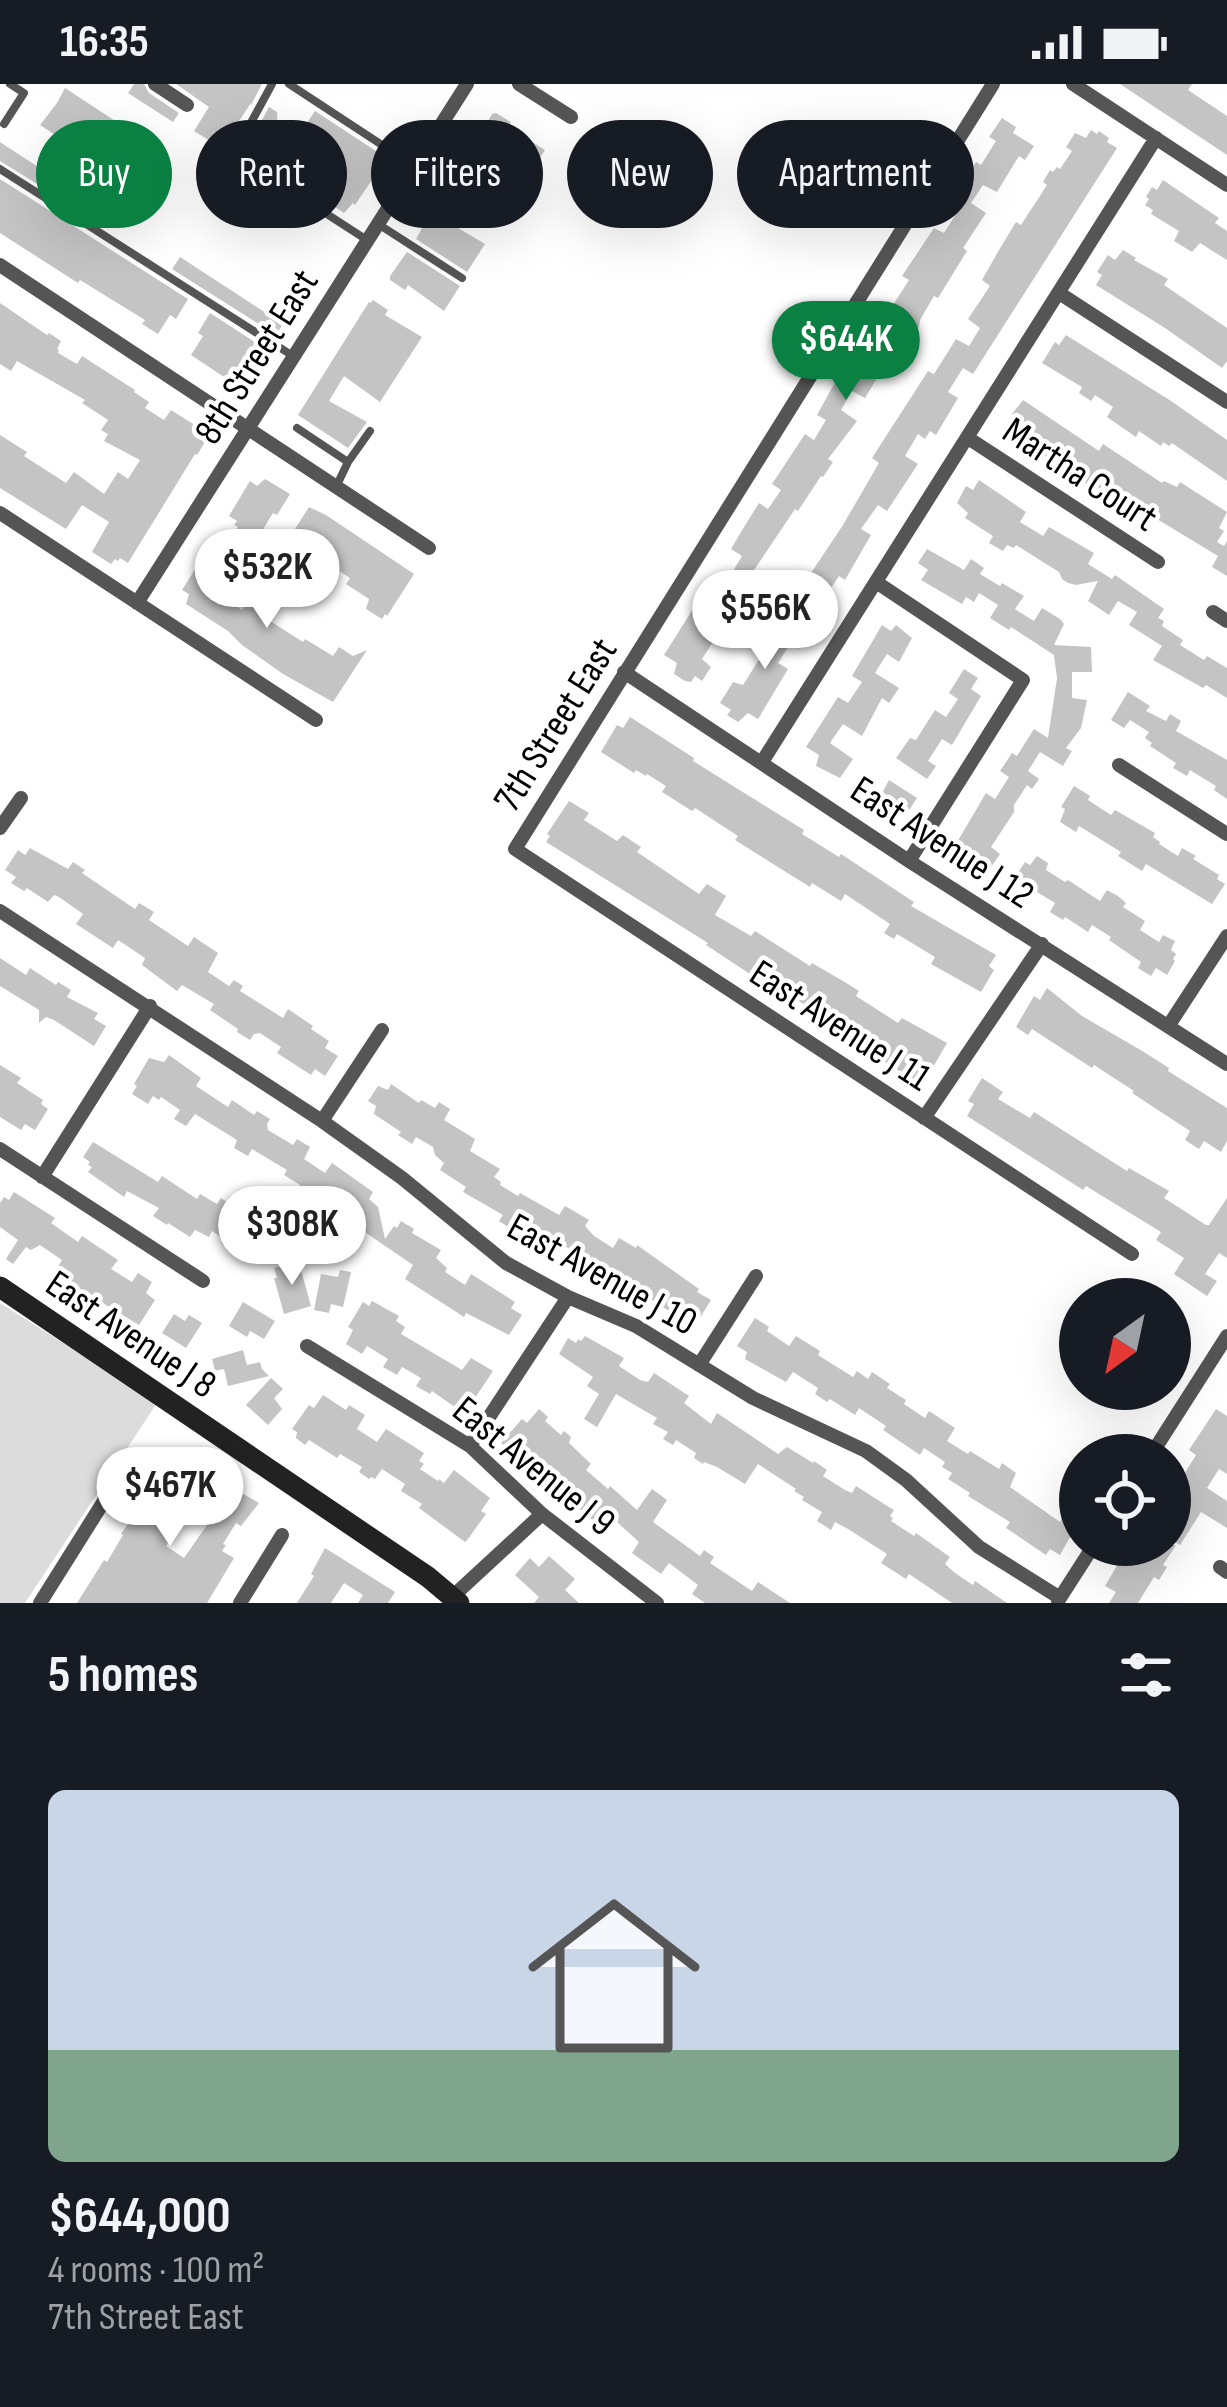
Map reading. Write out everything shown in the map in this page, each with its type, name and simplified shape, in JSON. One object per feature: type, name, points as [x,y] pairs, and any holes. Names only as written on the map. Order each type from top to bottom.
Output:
[{"type":"street","points":[[155,84],[187,105]]},
{"type":"street","name":"8th Street East","points":[[445,120],[467,84]]},
{"type":"street","points":[[519,84],[571,117]]},
{"type":"street","name":"7th Street East","points":[[514,849],[993,84]]},
{"type":"street","points":[[1072,84],[1227,185]]},
{"type":"street","points":[[762,762],[1156,139]]},
{"type":"street","name":"8th Street East","points":[[137,602],[376,228]]},
{"type":"street","points":[[0,265],[429,548]]},
{"type":"street","points":[[1059,293],[1227,402]]},
{"type":"street","name":"Martha Court","points":[[968,439],[1158,562]]},
{"type":"street","points":[[0,512],[316,720]]},
{"type":"street","points":[[876,582],[1023,680],[909,861]]},
{"type":"street","points":[[1213,612],[1227,621]]},
{"type":"street","name":"East Avenue J 12","points":[[624,672],[1227,1064]]},
{"type":"street","points":[[1119,765],[1227,834]]},
{"type":"street","points":[[0,828],[21,798]]},
{"type":"street","name":"East Avenue J 11","points":[[514,849],[1132,1254]]},
{"type":"street","name":"East Avenue J 10","points":[[0,911],[322,1121],[402,1178],[506,1263],[568,1297],[636,1325],[753,1398],[866,1451],[906,1480],[979,1547],[1059,1601]]},
{"type":"street","points":[[1169,1025],[1227,936]]},
{"type":"street","points":[[924,1118],[1042,944]]},
{"type":"street","points":[[42,1177],[150,1006]]},
{"type":"street","points":[[322,1121],[382,1030]]},
{"type":"street","points":[[0,1149],[203,1282]]},
{"type":"street","points":[[700,1365],[756,1276]]},
{"type":"street","name":"East Avenue J 8","points":[[0,1287],[428,1576],[453,1600]]},
{"type":"street","points":[[470,1446],[568,1297]]},
{"type":"street","points":[[1164,1434],[1227,1336]]},
{"type":"street","name":"East Avenue J 9","points":[[307,1346],[470,1446],[542,1514],[657,1603]]},
{"type":"street","points":[[1212,1359],[1227,1369]]},
{"type":"street","points":[[40,1603],[131,1458]]},
{"type":"street","points":[[453,1600],[542,1514]]},
{"type":"street","points":[[240,1603],[282,1535]]},
{"type":"street","points":[[1059,1601],[1081,1566]]},
{"type":"lane","points":[[4,124],[26,88],[10,84]]},
{"type":"lane","points":[[272,84],[234,154],[368,241]]},
{"type":"lane","points":[[289,84],[371,137]]},
{"type":"lane","points":[[0,170],[294,356]]},
{"type":"lane","points":[[384,228],[462,278]]},
{"type":"lane","points":[[297,428],[348,462]]},
{"type":"lane","points":[[336,487],[370,431]]},
{"type":"shaded area","points":[[0,1303],[152,1399],[155,1406],[25,1603],[0,1603]]},
{"type":"building","points":[[134,84],[144,84],[149,93],[179,113],[173,122],[128,93]]},
{"type":"building","points":[[176,84],[262,84],[240,120],[201,120],[209,107]]},
{"type":"building","points":[[1120,84],[1192,84],[1188,90],[1227,116],[1227,155]]},
{"type":"building","points":[[65,88],[114,120],[44,120]]},
{"type":"building","points":[[269,107],[277,112],[277,120],[262,120]]},
{"type":"building","points":[[1002,118],[1016,127],[1013,133],[1034,146],[1025,160],[1019,156],[997,192],[983,185],[974,198],[974,165],[981,165],[996,141],[989,137]]},
{"type":"building","points":[[1091,130],[1099,131],[1117,148],[973,374],[963,368],[948,392],[958,398],[936,435],[930,431],[925,439],[918,434],[905,456],[918,464],[887,511],[878,505],[861,529],[871,535],[845,580],[839,576],[825,597],[832,602],[823,615],[788,592],[796,579],[803,583],[809,576],[843,525],[879,463],[872,458],[928,371],[934,374],[956,339],[969,346],[980,328],[968,319],[990,286],[982,280],[1016,222],[1021,225],[1047,185],[1043,182],[1050,170],[1060,169],[1072,151],[1066,147],[1075,133],[1086,138]]},
{"type":"building","points":[[347,132],[371,148],[371,181],[347,210]]},
{"type":"building","points":[[0,142],[36,166],[36,183],[0,161]]},
{"type":"building","points":[[0,179],[36,202],[36,228],[77,228],[188,299],[176,319],[170,315],[158,334],[142,324],[145,320],[0,233]]},
{"type":"building","points":[[1163,180],[1219,218],[1215,223],[1227,231],[1227,260],[1200,243],[1192,252],[1174,241],[1179,231],[1151,214],[1146,197]]},
{"type":"building","points":[[974,205],[986,213],[893,370],[885,365],[865,398],[852,391],[841,410],[857,421],[828,459],[833,462],[823,477],[795,509],[744,585],[758,594],[740,613],[734,609],[702,659],[711,667],[702,681],[695,676],[685,681],[674,674],[677,663],[664,655],[713,577],[720,581],[725,573],[730,576],[742,556],[731,549],[744,527],[759,503],[768,509],[781,490],[772,484],[805,434],[814,440],[826,420],[817,415],[833,386],[848,362],[855,367],[869,345],[862,340],[887,302],[893,305],[909,280],[902,276],[934,228],[944,233],[947,228],[974,228]]},
{"type":"building","points":[[422,228],[458,228],[485,244],[467,272],[416,239]]},
{"type":"building","points":[[1123,250],[1168,279],[1164,285],[1227,328],[1227,361],[1222,368],[1096,285],[1102,275],[1097,272],[1108,255],[1115,260]]},
{"type":"building","points":[[407,252],[460,286],[444,311],[408,285],[405,290],[390,280]]},
{"type":"building","points":[[180,257],[283,324],[276,335],[172,269]]},
{"type":"building","points":[[373,300],[388,310],[385,315],[422,337],[380,402],[344,376],[329,401],[367,422],[348,448],[298,415]]},
{"type":"building","points":[[0,303],[61,341],[58,353],[77,364],[82,356],[135,390],[149,402],[145,408],[164,420],[171,410],[198,427],[197,438],[205,442],[128,563],[120,558],[111,564],[92,552],[109,522],[82,505],[66,529],[0,488],[0,435],[66,483],[74,472],[104,494],[118,472],[128,479],[140,460],[104,441],[108,434],[101,430],[108,420],[82,403],[85,400],[17,361],[11,371],[0,364]]},
{"type":"building","points":[[210,313],[261,346],[230,381],[191,355]]},
{"type":"building","points":[[1066,335],[1227,440],[1227,481],[1172,443],[1161,446],[1139,431],[1136,437],[1107,417],[1113,407],[1095,395],[1091,401],[1079,393],[1082,387],[1042,363],[1055,342],[1059,345]]},
{"type":"building","points":[[1023,400],[1099,451],[1103,444],[1162,483],[1177,487],[1180,482],[1227,512],[1217,542],[1224,546],[1227,541],[1227,576],[1212,567],[1218,556],[1152,516],[1154,512],[1135,500],[1129,510],[1080,480],[1084,473],[1064,459],[1060,465],[1011,436],[1019,423],[1012,414]]},
{"type":"building","points":[[265,479],[290,494],[254,544],[235,532],[237,521],[229,516],[250,481],[257,486]]},
{"type":"building","points":[[979,480],[1026,512],[1020,522],[1043,536],[1049,527],[1094,553],[1088,564],[1112,579],[1115,575],[1164,609],[1158,618],[1183,640],[1180,645],[1227,668],[1227,698],[1153,660],[1162,646],[1129,625],[1137,612],[1118,601],[1109,615],[1088,601],[1098,581],[1068,583],[1016,545],[1007,545],[1003,551],[989,543],[993,536],[965,518],[968,513],[957,503],[966,486],[973,490]]},
{"type":"building","points":[[309,507],[414,574],[387,616],[382,619],[366,609],[369,599],[346,584],[350,578],[329,564],[327,568],[308,556],[298,565],[282,555]]},
{"type":"building","points":[[927,549],[964,570],[971,559],[984,568],[980,574],[1024,596],[1015,609],[1034,621],[1042,608],[1060,619],[1064,624],[1054,645],[1091,647],[1092,672],[1072,672],[1072,698],[1087,700],[1081,728],[1066,748],[1072,751],[1063,766],[1040,752],[1028,771],[1039,779],[1032,789],[1027,785],[1014,805],[991,847],[1000,854],[989,870],[976,870],[965,863],[969,852],[956,844],[986,793],[995,799],[1009,777],[1000,771],[1012,753],[1017,756],[1034,729],[1048,738],[1057,678],[1054,655],[990,618],[998,605],[979,593],[974,602],[966,597],[962,604],[921,580],[928,570],[918,563]]},
{"type":"building","points":[[221,553],[240,566],[221,596],[242,610],[254,592],[264,596],[268,590],[279,597],[267,619],[303,642],[333,656],[339,647],[353,656],[367,650],[333,702],[283,674],[186,604],[189,594],[182,590],[204,555],[212,560]]},
{"type":"building","points":[[782,614],[811,632],[799,649],[790,644],[778,663],[788,669],[758,719],[748,713],[738,722],[720,703],[733,682],[743,685]]},
{"type":"building","points":[[882,625],[891,631],[896,625],[912,638],[899,662],[887,654],[875,673],[899,688],[889,703],[882,698],[862,736],[843,724],[830,743],[853,759],[840,778],[816,766],[819,755],[806,747],[838,697],[848,703],[862,682],[852,676]]},
{"type":"building","points":[[964,669],[978,678],[971,689],[981,696],[952,745],[942,739],[928,761],[936,766],[927,779],[896,758],[910,738],[916,740],[935,710],[946,717],[958,699],[949,693]]},
{"type":"building","points":[[1128,692],[1150,706],[1146,711],[1166,721],[1170,714],[1181,721],[1176,731],[1227,760],[1227,799],[1190,770],[1187,776],[1173,768],[1176,763],[1150,746],[1145,738],[1149,732],[1130,720],[1124,728],[1111,720]]},
{"type":"building","points":[[630,717],[804,830],[802,834],[914,902],[911,906],[996,955],[989,966],[994,970],[981,992],[931,964],[935,957],[897,934],[894,939],[884,933],[890,924],[845,894],[841,901],[812,883],[810,887],[735,840],[738,836],[695,808],[692,811],[662,792],[666,786],[601,752],[617,725],[623,728]]},
{"type":"building","points":[[889,780],[917,798],[906,815],[896,809],[891,816],[876,804]]},
{"type":"building","points":[[1074,786],[1111,815],[1115,810],[1155,833],[1159,844],[1178,856],[1182,848],[1219,875],[1217,879],[1225,884],[1212,904],[1146,864],[1142,871],[1079,826],[1076,832],[1060,822],[1065,809],[1061,807]]},
{"type":"building","points":[[569,801],[589,813],[584,820],[617,841],[623,835],[641,847],[637,852],[699,894],[707,884],[726,896],[715,915],[751,936],[755,931],[848,984],[859,991],[856,996],[898,1023],[902,1018],[947,1043],[929,1074],[923,1070],[916,1082],[816,1017],[818,1013],[779,993],[546,842]]},
{"type":"building","points":[[30,848],[68,869],[73,862],[135,909],[139,903],[154,912],[149,920],[188,946],[194,937],[218,953],[208,972],[229,986],[234,980],[243,986],[240,991],[283,1018],[288,1009],[313,1026],[329,1041],[325,1048],[338,1056],[325,1076],[315,1069],[311,1075],[277,1053],[281,1047],[260,1033],[250,1040],[210,1010],[214,1004],[182,985],[177,991],[142,965],[145,958],[118,940],[113,948],[76,924],[83,914],[59,897],[54,895],[48,902],[11,883],[16,877],[5,870],[18,850],[25,855]]},
{"type":"building","points":[[1037,856],[1048,863],[1046,870],[1100,901],[1107,890],[1118,896],[1126,903],[1123,907],[1145,921],[1140,930],[1159,942],[1163,935],[1175,941],[1171,950],[1175,961],[1167,975],[1156,968],[1151,976],[1111,937],[1092,925],[1088,932],[1063,920],[1050,912],[1055,903],[1012,882],[1025,862],[1030,865]]},
{"type":"building","points":[[0,958],[26,975],[30,968],[58,982],[71,990],[67,997],[98,1013],[94,1019],[106,1026],[94,1046],[54,1020],[46,1017],[39,1023],[39,1010],[0,986]]},
{"type":"building","points":[[1047,988],[1082,1016],[1227,1108],[1227,1141],[1221,1152],[1204,1141],[1199,1149],[1185,1140],[1190,1131],[1134,1091],[1032,1029],[1028,1035],[1016,1027],[1034,996],[1040,1000]]},
{"type":"building","points":[[169,1055],[201,1078],[196,1086],[228,1107],[232,1100],[254,1115],[257,1111],[270,1119],[268,1130],[293,1145],[297,1139],[310,1147],[304,1159],[325,1173],[332,1163],[373,1192],[369,1199],[378,1207],[385,1239],[401,1221],[441,1250],[436,1258],[447,1268],[445,1272],[465,1285],[471,1274],[515,1302],[511,1308],[522,1315],[509,1335],[466,1313],[464,1317],[405,1279],[413,1265],[331,1209],[317,1232],[308,1226],[318,1209],[302,1199],[300,1185],[284,1175],[287,1170],[252,1149],[248,1156],[234,1148],[237,1140],[195,1114],[186,1126],[174,1119],[180,1110],[161,1097],[153,1096],[148,1104],[132,1094],[149,1058],[164,1062]]},
{"type":"building","points":[[0,1065],[21,1078],[17,1083],[43,1100],[41,1104],[48,1109],[35,1130],[25,1124],[21,1130],[0,1117]]},
{"type":"building","points":[[982,1078],[1003,1092],[998,1099],[1030,1118],[1034,1112],[1127,1171],[1169,1191],[1164,1198],[1206,1225],[1227,1198],[1227,1258],[1219,1253],[1205,1274],[1217,1281],[1207,1296],[1191,1285],[1191,1278],[1174,1274],[1184,1258],[1156,1240],[1161,1232],[1086,1186],[1083,1190],[967,1116],[974,1104],[968,1101]]},
{"type":"building","points":[[391,1084],[419,1103],[435,1108],[439,1102],[450,1109],[444,1120],[475,1139],[470,1151],[500,1169],[494,1177],[500,1185],[559,1215],[565,1206],[589,1220],[585,1226],[613,1248],[619,1238],[637,1245],[699,1289],[711,1300],[698,1321],[688,1314],[683,1320],[622,1276],[614,1275],[610,1282],[584,1270],[570,1262],[576,1253],[557,1241],[542,1238],[537,1246],[499,1221],[503,1215],[463,1192],[466,1187],[440,1170],[444,1163],[433,1147],[416,1137],[412,1144],[374,1114],[376,1106],[368,1101],[378,1086],[388,1090]]},
{"type":"building","points":[[93,1142],[158,1182],[162,1176],[197,1199],[200,1194],[217,1204],[221,1198],[230,1204],[226,1210],[258,1233],[241,1257],[229,1249],[232,1244],[212,1231],[209,1237],[195,1230],[190,1237],[167,1225],[153,1216],[159,1208],[127,1191],[124,1197],[88,1172],[92,1167],[83,1157]]},
{"type":"building","points":[[14,1192],[55,1218],[51,1223],[78,1242],[82,1236],[118,1260],[111,1269],[132,1282],[138,1273],[152,1282],[146,1293],[155,1300],[139,1325],[73,1285],[65,1297],[54,1290],[47,1284],[62,1260],[40,1245],[31,1250],[26,1247],[13,1264],[6,1259],[18,1240],[0,1227],[0,1203]]},
{"type":"building","points":[[299,1263],[311,1306],[284,1314],[274,1268]]},
{"type":"building","points":[[340,1270],[351,1272],[343,1307],[331,1304],[329,1313],[314,1310],[321,1274],[338,1277]]},
{"type":"building","points":[[372,1301],[399,1316],[396,1321],[405,1327],[401,1334],[462,1370],[471,1358],[493,1371],[473,1401],[468,1397],[459,1410],[416,1386],[421,1378],[402,1367],[397,1375],[383,1367],[388,1359],[367,1346],[362,1354],[346,1344],[353,1330],[348,1327],[363,1302],[369,1306]]},
{"type":"building","points":[[243,1302],[275,1321],[264,1339],[250,1331],[247,1337],[229,1326]]},
{"type":"building","points":[[174,1314],[185,1321],[189,1315],[202,1323],[186,1348],[162,1333]]},
{"type":"building","points":[[755,1318],[789,1346],[796,1336],[853,1377],[857,1371],[868,1379],[872,1372],[906,1400],[904,1404],[925,1418],[929,1411],[955,1428],[947,1441],[1016,1473],[1010,1487],[1059,1521],[1059,1554],[1050,1549],[1046,1555],[1006,1528],[1010,1522],[948,1479],[952,1473],[942,1467],[945,1462],[924,1448],[920,1455],[859,1408],[855,1415],[830,1399],[827,1402],[815,1394],[818,1388],[793,1372],[786,1382],[745,1359],[747,1352],[737,1346]]},
{"type":"building","points":[[585,1336],[624,1358],[619,1366],[640,1380],[648,1382],[654,1373],[689,1396],[684,1403],[711,1424],[717,1413],[778,1454],[787,1447],[827,1470],[823,1476],[845,1490],[852,1493],[856,1486],[894,1510],[891,1521],[950,1557],[945,1564],[955,1573],[1007,1603],[952,1603],[909,1574],[906,1579],[881,1563],[887,1554],[835,1522],[831,1530],[817,1521],[822,1512],[758,1464],[745,1484],[703,1464],[676,1440],[673,1445],[663,1439],[668,1432],[653,1424],[657,1418],[616,1394],[597,1427],[584,1419],[599,1394],[587,1386],[593,1377],[559,1354],[568,1338],[576,1343]]},
{"type":"building","points":[[243,1350],[247,1365],[260,1362],[269,1376],[228,1386],[224,1369],[215,1371],[212,1359]]},
{"type":"building","points":[[271,1378],[283,1389],[274,1398],[282,1409],[268,1425],[246,1405]]},
{"type":"building","points":[[323,1395],[346,1410],[349,1405],[365,1415],[357,1429],[377,1442],[386,1429],[424,1453],[420,1469],[438,1481],[444,1483],[454,1470],[490,1498],[481,1511],[486,1514],[465,1542],[419,1508],[422,1504],[401,1491],[405,1484],[382,1469],[375,1479],[369,1479],[359,1472],[362,1467],[340,1454],[337,1458],[309,1440],[305,1445],[296,1438],[292,1429],[309,1405],[314,1408]]},
{"type":"building","points":[[539,1409],[561,1435],[564,1431],[571,1437],[569,1443],[591,1464],[586,1470],[608,1489],[610,1486],[637,1510],[652,1489],[667,1500],[653,1522],[700,1556],[704,1550],[714,1557],[710,1563],[752,1591],[758,1582],[790,1603],[705,1603],[692,1594],[698,1585],[669,1563],[661,1574],[632,1553],[639,1542],[607,1513],[597,1524],[575,1509],[563,1499],[572,1489],[569,1483],[550,1466],[540,1478],[501,1443],[522,1419],[527,1423]]},
{"type":"building","points":[[1216,1409],[1227,1416],[1227,1474],[1219,1469],[1207,1488],[1227,1501],[1227,1528],[1201,1512],[1191,1528],[1191,1463],[1196,1455],[1191,1447]]},
{"type":"building","points":[[182,1455],[208,1471],[166,1546],[184,1558],[225,1499],[220,1496],[228,1485],[259,1503],[241,1526],[236,1523],[223,1544],[222,1551],[234,1558],[207,1603],[77,1603],[145,1500],[157,1507]]},
{"type":"building","points":[[325,1548],[395,1592],[388,1603],[358,1603],[363,1595],[344,1583],[331,1603],[297,1603]]},
{"type":"building","points":[[549,1556],[575,1579],[565,1590],[579,1603],[534,1603],[539,1597],[515,1575],[530,1558],[539,1567]]},
{"type":"building","points":[[1117,1566],[1167,1567],[1159,1580],[1154,1577],[1138,1603],[1109,1603],[1116,1592],[1105,1586]]}]
